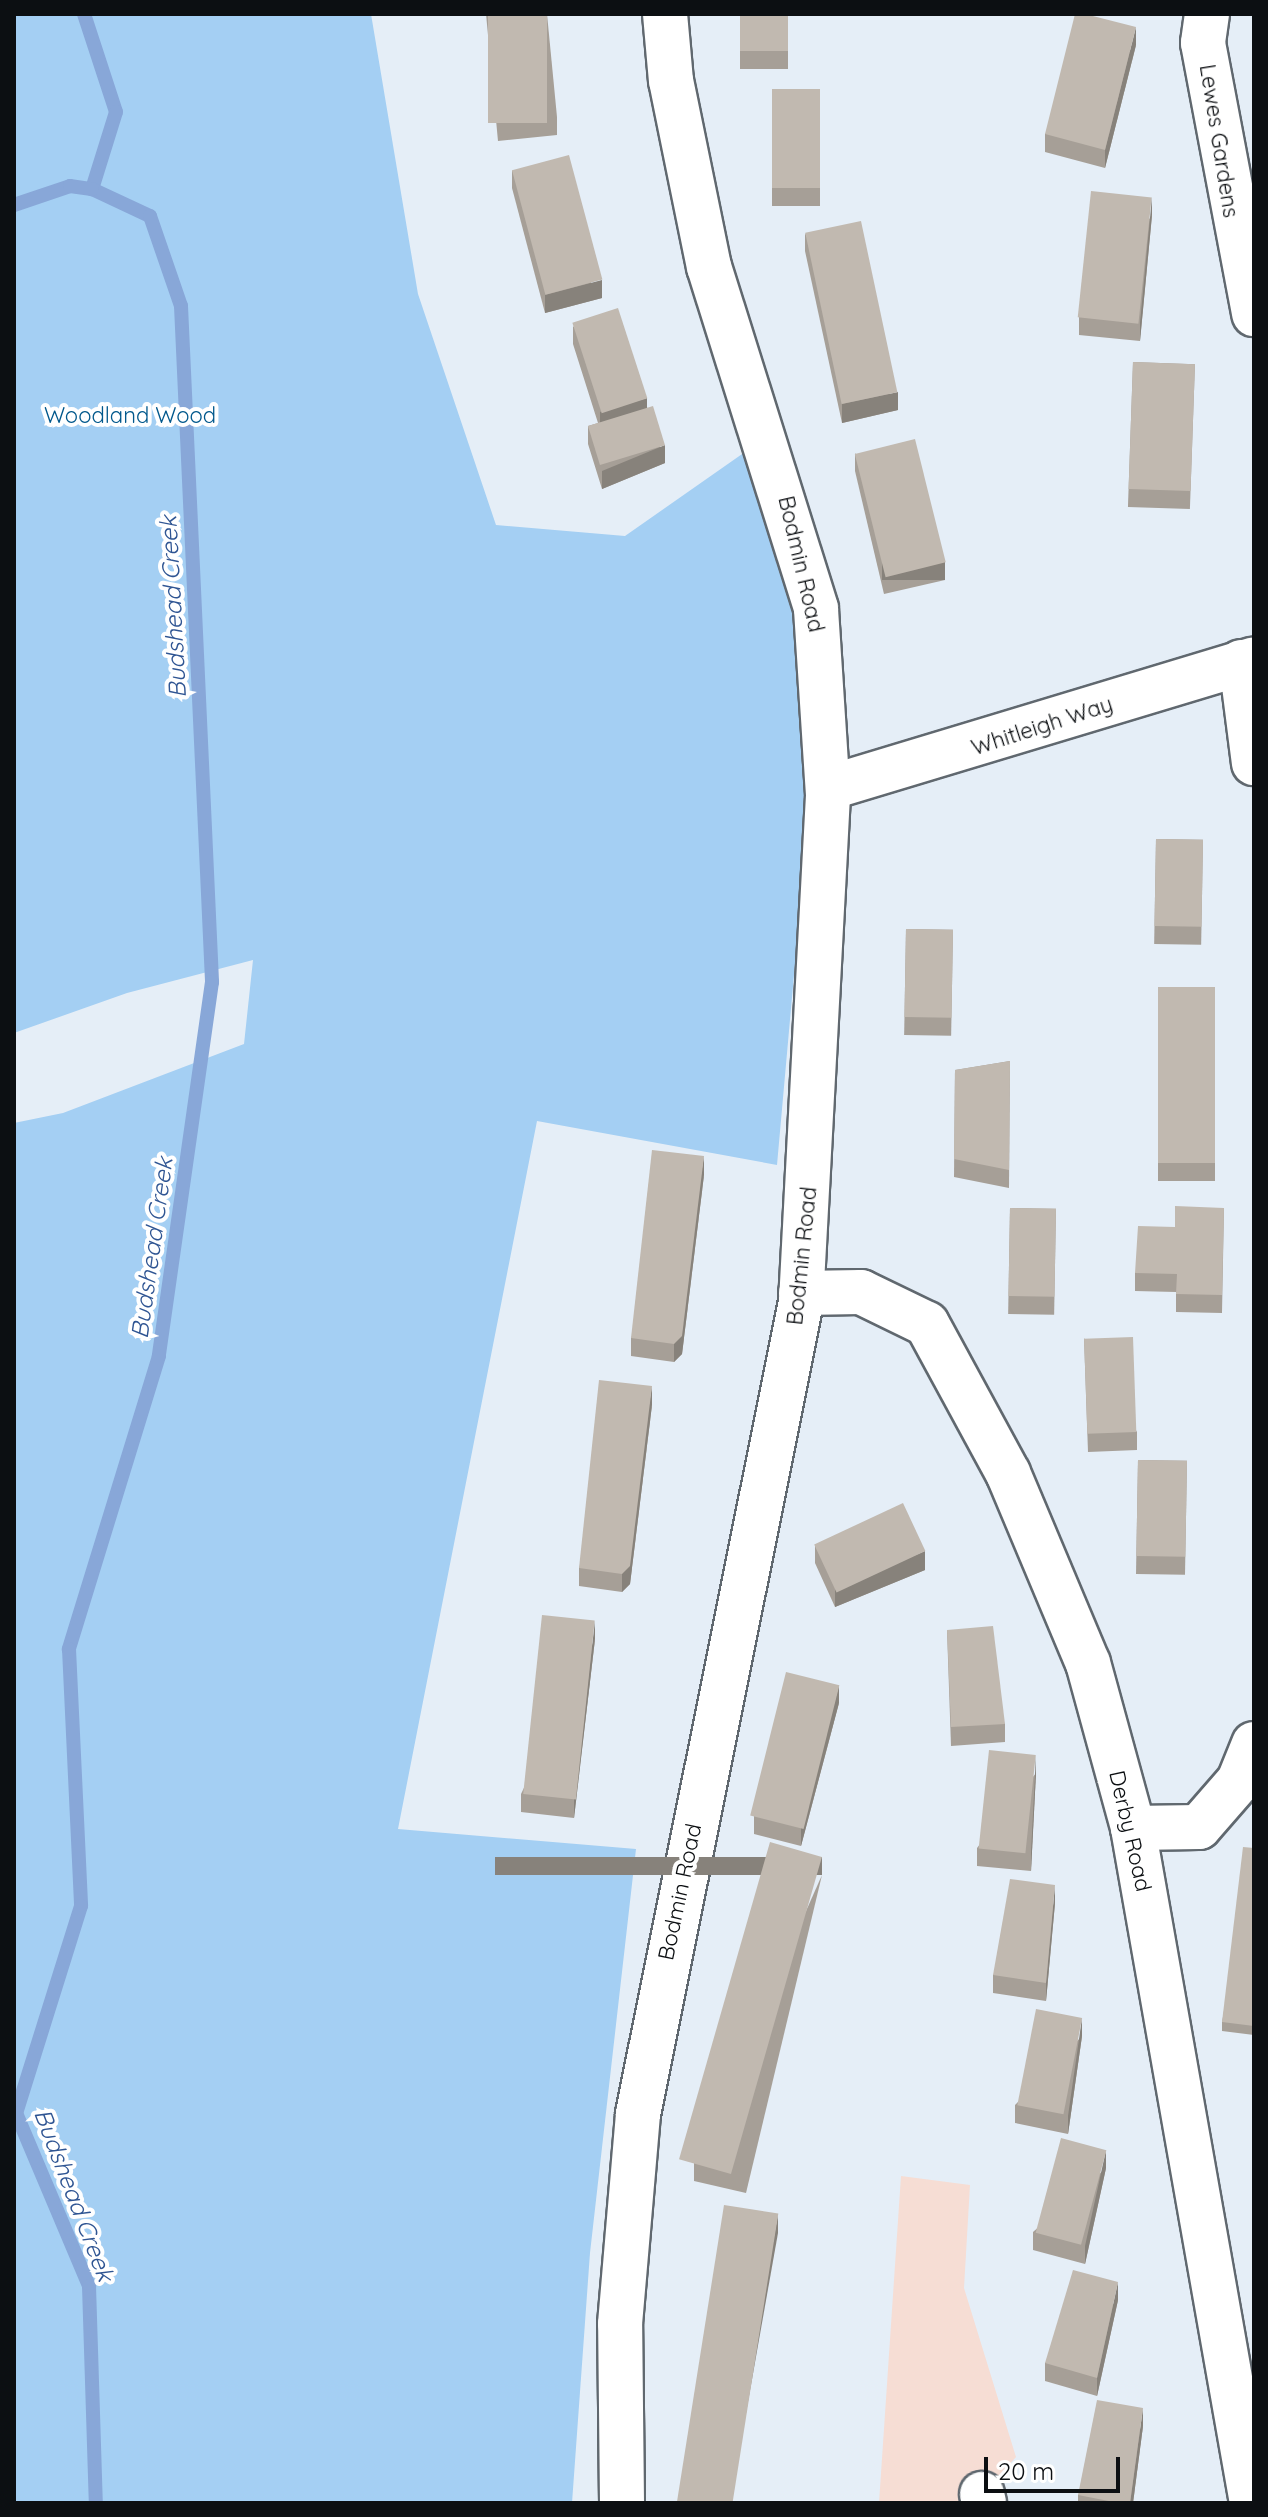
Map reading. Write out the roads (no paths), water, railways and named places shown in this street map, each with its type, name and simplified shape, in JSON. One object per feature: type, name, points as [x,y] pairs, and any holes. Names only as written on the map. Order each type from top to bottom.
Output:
[{"type":"street","name":"Bodmin Road","points":[[622,2503],[620,2324],[638,2114],[801,1293],[828,788],[816,608],[709,267],[671,81],[665,14]]},
{"type":"street","name":"Lewes Gardens","points":[[1207,14],[1203,43],[1254,314]]},
{"type":"street","name":"Whitleigh Way","points":[[828,788],[1248,661]]},
{"type":"street","points":[[1248,661],[1254,763]]},
{"type":"street","name":"Derby Road","points":[[801,1293],[861,1292],[927,1324],[1008,1473],[1088,1663],[1133,1828],[1239,2348],[1252,2503]]},
{"type":"street","points":[[1133,1828],[1199,1827],[1239,1781],[1254,1744]]},
{"type":"waterway","name":"Budshead Creek","points":[[84,14],[116,112],[92,189],[150,216],[181,306],[212,982],[159,1356],[69,1649],[81,1906],[16,2113],[89,2286],[96,2503]]},
{"type":"waterway","points":[[14,205],[70,186],[92,189]]},
{"type":"park label","name":"Woodland Wood","points":[[130,416]]}]
